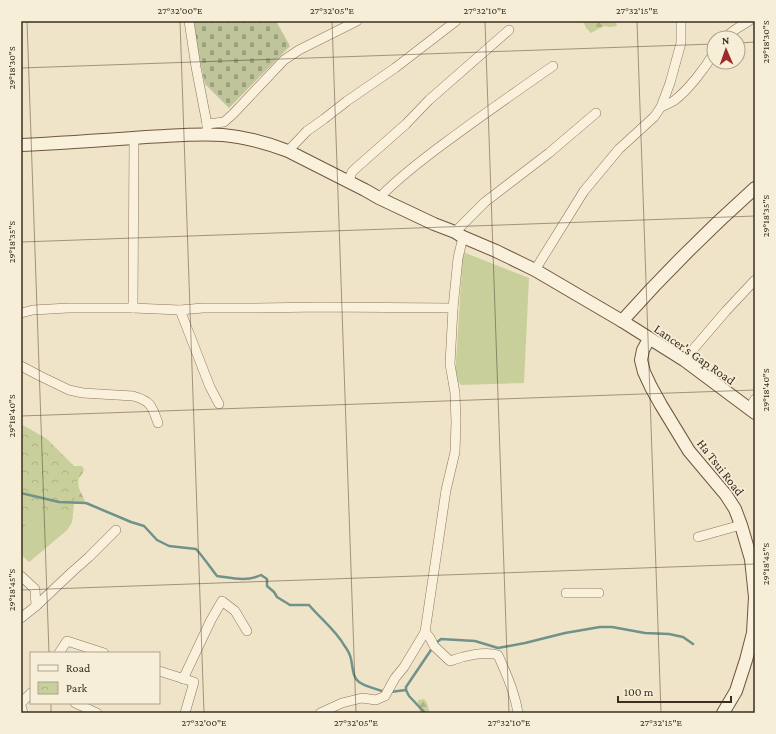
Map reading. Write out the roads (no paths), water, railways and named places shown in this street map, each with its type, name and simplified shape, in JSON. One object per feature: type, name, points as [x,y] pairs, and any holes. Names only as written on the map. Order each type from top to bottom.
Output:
[{"type":"main road","name":"Lancer's Gap Road","points":[[21,145],[134,138],[207,129],[223,135],[244,138],[276,146],[365,190],[378,198],[535,270],[638,331],[753,407]]},
{"type":"main road","points":[[622,321],[675,263],[755,188]]},
{"type":"main road","name":"Ha Tsui Road","points":[[650,339],[643,350],[641,360],[644,372],[651,387],[689,451],[726,495],[735,509],[751,559],[755,597],[753,633],[736,691],[723,713]]},
{"type":"street","points":[[189,21],[207,129],[224,122],[233,114],[284,60],[321,38],[357,21]]},
{"type":"street","points":[[288,151],[306,132],[346,101],[394,68],[456,21]]},
{"type":"street","points":[[535,270],[584,191],[619,149],[654,117],[661,108],[670,83],[681,42],[681,21]]},
{"type":"street","points":[[735,30],[749,21]]},
{"type":"street","points":[[348,182],[352,172],[356,168],[406,124],[429,100],[509,30]]},
{"type":"street","points":[[661,108],[688,88],[706,65]]},
{"type":"street","points":[[378,198],[389,187],[472,122],[553,66]]},
{"type":"street","points":[[320,713],[342,703],[362,698],[376,700],[385,696],[394,678],[404,667],[425,632],[446,490],[455,452],[455,392],[450,364],[459,234],[485,202],[548,154],[596,113]]},
{"type":"street","points":[[133,308],[134,138]]},
{"type":"street","points":[[684,360],[755,280]]},
{"type":"street","points":[[21,313],[33,310],[68,308],[180,310],[203,308],[321,307],[453,308]]},
{"type":"street","points":[[180,310],[210,387],[220,404]]},
{"type":"street","points":[[21,366],[69,390],[83,393],[133,396],[148,401],[158,423]]},
{"type":"street","points":[[698,537],[741,525]]},
{"type":"street","points":[[21,618],[89,557],[116,530]]},
{"type":"street","points":[[21,576],[35,589],[36,606]]},
{"type":"street","points":[[566,593],[599,593]]},
{"type":"street","points":[[183,679],[211,620],[222,601],[235,611],[247,631]]},
{"type":"street","points":[[425,632],[434,646],[450,661],[467,656],[490,653],[498,655],[510,684],[518,713]]},
{"type":"street","points":[[60,652],[67,641],[101,652]]},
{"type":"street","points":[[160,671],[194,682],[185,713]]},
{"type":"street","points":[[21,703],[30,694]]},
{"type":"street","points":[[77,704],[97,713]]},
{"type":"street","points":[[21,706],[23,713]]},
{"type":"waterway","points":[[21,493],[59,502],[86,503],[144,526],[157,540],[169,546],[196,549],[217,576],[245,579],[261,575],[267,579],[267,586],[277,597],[290,605],[309,605],[337,635],[346,648],[351,657],[354,675],[357,680],[365,685],[385,692]]},
{"type":"waterway","points":[[436,643],[441,639],[475,641],[498,648],[565,633],[600,627],[612,627],[645,633],[669,634],[683,637],[693,644]]},
{"type":"waterway","points":[[406,690],[406,687],[433,647]]},
{"type":"waterway","points":[[390,692],[406,690],[409,696],[425,713]]}]
